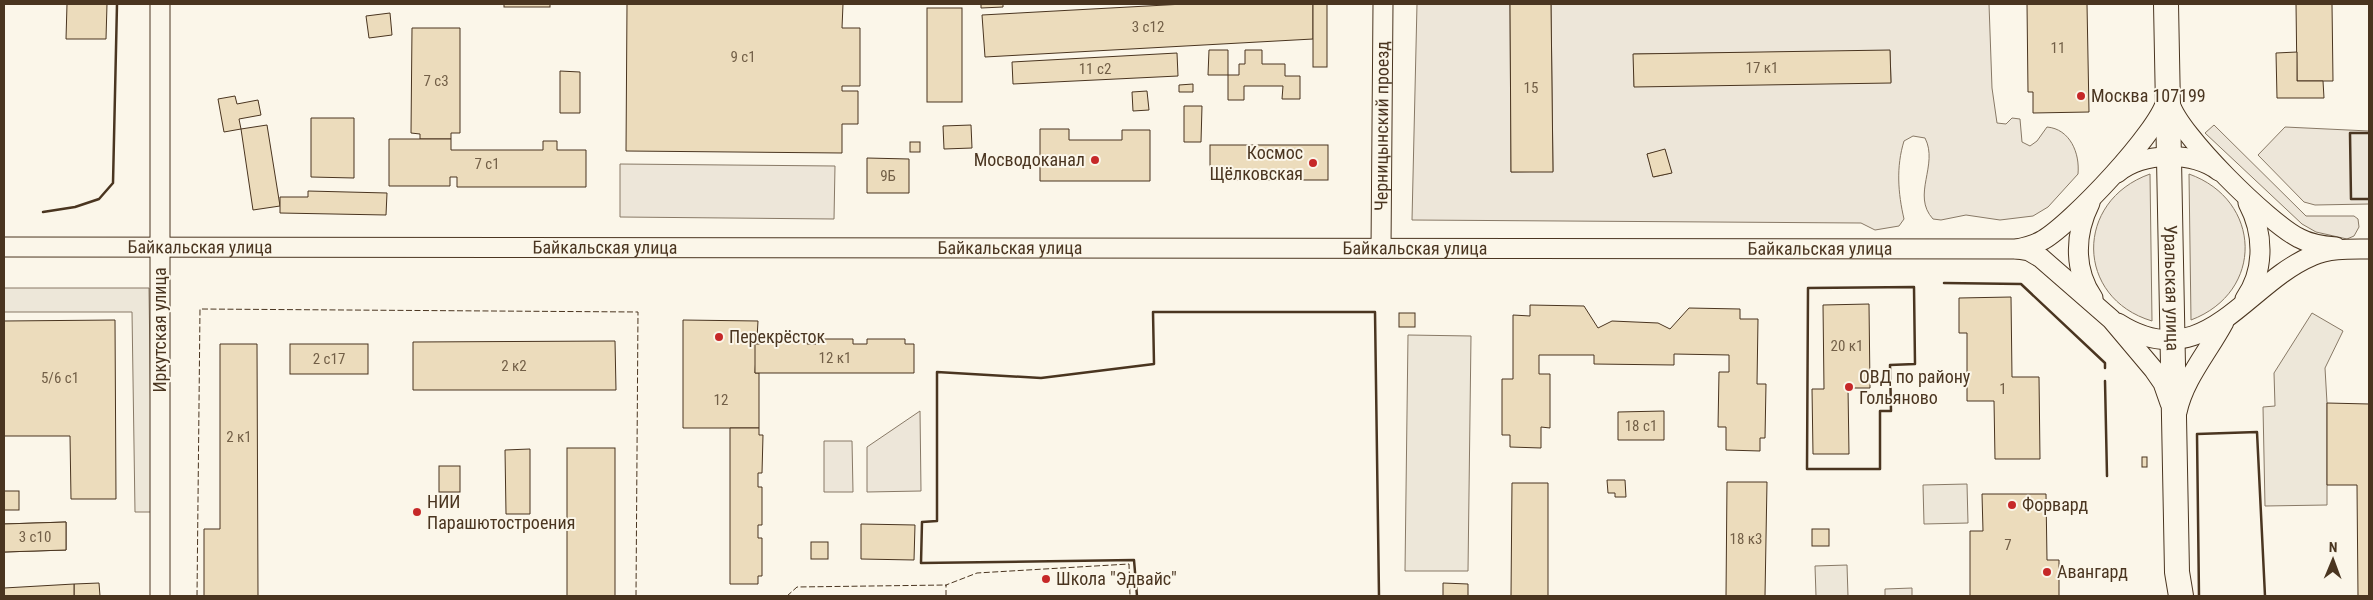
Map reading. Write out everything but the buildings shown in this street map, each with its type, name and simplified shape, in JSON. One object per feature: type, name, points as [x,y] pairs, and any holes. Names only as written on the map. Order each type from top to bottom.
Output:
[{"type":"main road","name":"Уральская улица","points":[[2166,4],[2177,572],[2181,596]]},
{"type":"street","name":"Иркутская улица","points":[[160,4],[160,596]]},
{"type":"street","name":"Черницынский проезд","points":[[1381,248],[1384,4]]},
{"type":"street","points":[[2168,94],[2171,109],[2179,124],[2258,209],[2298,238],[2330,247],[2364,249]]},
{"type":"street","points":[[2168,94],[2157,123],[2098,191],[2081,227],[2078,243],[2080,267],[2088,290],[2163,383],[2169,397],[2175,426]]},
{"type":"street","points":[[2017,249],[2042,240],[2121,170],[2143,160],[2169,156],[2191,159],[2215,168],[2240,190],[2254,215],[2260,235],[2260,257],[2256,278],[2250,291],[2229,318],[2180,398],[2175,426]]},
{"type":"street","name":"Байкальская улица","points":[[4,247],[2017,249]]},
{"type":"street","points":[[2017,249],[2029,251],[2041,258],[2106,314],[2129,330],[2149,337],[2173,339],[2189,337],[2208,331],[2229,318],[2296,264],[2314,255],[2330,251],[2364,249]]},
{"type":"shaded area","points":[[1417,4],[1510,4],[1511,172],[1553,171],[1551,4],[1989,4],[1992,88],[1997,123],[2006,124],[2012,118],[2020,119],[2022,142],[2030,146],[2037,141],[2047,127],[2062,132],[2072,143],[2078,166],[2078,174],[2048,207],[2033,216],[2000,220],[1966,215],[1941,220],[1933,219],[1927,210],[1924,200],[1929,159],[1928,148],[1925,138],[1913,136],[1904,141],[1901,151],[1899,190],[1904,219],[1899,226],[1875,230],[1861,223],[1412,220]],"holes":[[[1890,51],[1891,82],[1634,86],[1634,54]],[[1665,150],[1671,173],[1654,177],[1647,154]]]},
{"type":"shaded area","points":[[2214,125],[2306,216],[2354,216],[2358,219],[2359,227],[2354,236],[2347,239],[2316,232],[2302,224],[2205,133]]},
{"type":"shaded area","points":[[2285,127],[2369,131],[2369,204],[2315,205],[2304,202],[2258,155]]},
{"type":"shaded area","points":[[620,164],[835,166],[834,219],[620,217]]},
{"type":"shaded area","points":[[2150,174],[2152,321],[2127,309],[2109,292],[2097,272],[2094,249],[2097,226],[2107,205],[2125,187]]},
{"type":"shaded area","points":[[2189,174],[2213,187],[2231,204],[2241,224],[2245,246],[2242,268],[2232,289],[2215,307],[2191,320]]},
{"type":"shaded area","points":[[4,288],[149,288],[152,512],[135,512],[132,312],[4,312]]},
{"type":"shaded area","points":[[2312,313],[2343,331],[2325,368],[2327,505],[2265,506],[2263,407],[2275,406],[2274,373]]},
{"type":"shaded area","points":[[1408,335],[1471,336],[1468,571],[1405,571]]},
{"type":"shaded area","points":[[920,411],[921,491],[867,492],[867,447]]},
{"type":"shaded area","points":[[824,441],[852,441],[853,492],[824,492]]},
{"type":"shaded area","points":[[1967,484],[1968,523],[1924,524],[1923,485]]},
{"type":"shaded area","points":[[1847,565],[1848,596],[1816,596],[1815,566]]},
{"type":"shaded area","points":[[1912,588],[1912,596],[1885,596],[1885,589]]},
{"type":"fence","points":[[197,596],[200,309],[638,312],[636,596]]},
{"type":"fence","points":[[946,596],[946,585],[977,573],[1129,564],[1130,596]]},
{"type":"fence","points":[[787,596],[797,587],[946,586]]},
{"type":"wall","points":[[43,212],[75,207],[99,199],[113,183],[117,4]]},
{"type":"wall","points":[[2369,133],[2350,133],[2351,199],[2369,199]]},
{"type":"wall","points":[[1944,283],[2021,284],[2105,363],[2105,368]]},
{"type":"wall","points":[[1914,287],[1915,364],[1890,365],[1891,411],[1880,411],[1880,469],[1807,469],[1808,288],[1914,287]]},
{"type":"wall","points":[[1137,596],[1134,560],[921,563],[922,522],[937,521],[937,372],[1041,378],[1154,364],[1153,312],[1375,312],[1379,596]]},
{"type":"wall","points":[[2105,381],[2107,476]]},
{"type":"wall","points":[[2199,596],[2197,434],[2257,432],[2265,596]]},
{"type":"place","name":"Москва 107199","points":[[2081,96]]},
{"type":"place","name":"Мосводоканал","points":[[1095,160]]},
{"type":"place","name":"Космос Щёлковская","points":[[1313,163]]},
{"type":"place","name":"Перекрёсток","points":[[719,337]]},
{"type":"place","name":"ОВД по району Гольяново","points":[[1849,387]]},
{"type":"place","name":"Форвард","points":[[2012,505]]},
{"type":"place","name":"НИИ Парашютостроения","points":[[417,512]]},
{"type":"place","name":"Авангард","points":[[2047,572]]},
{"type":"place","name":"Школа \"Эдвайс\"","points":[[1046,579]]}]
